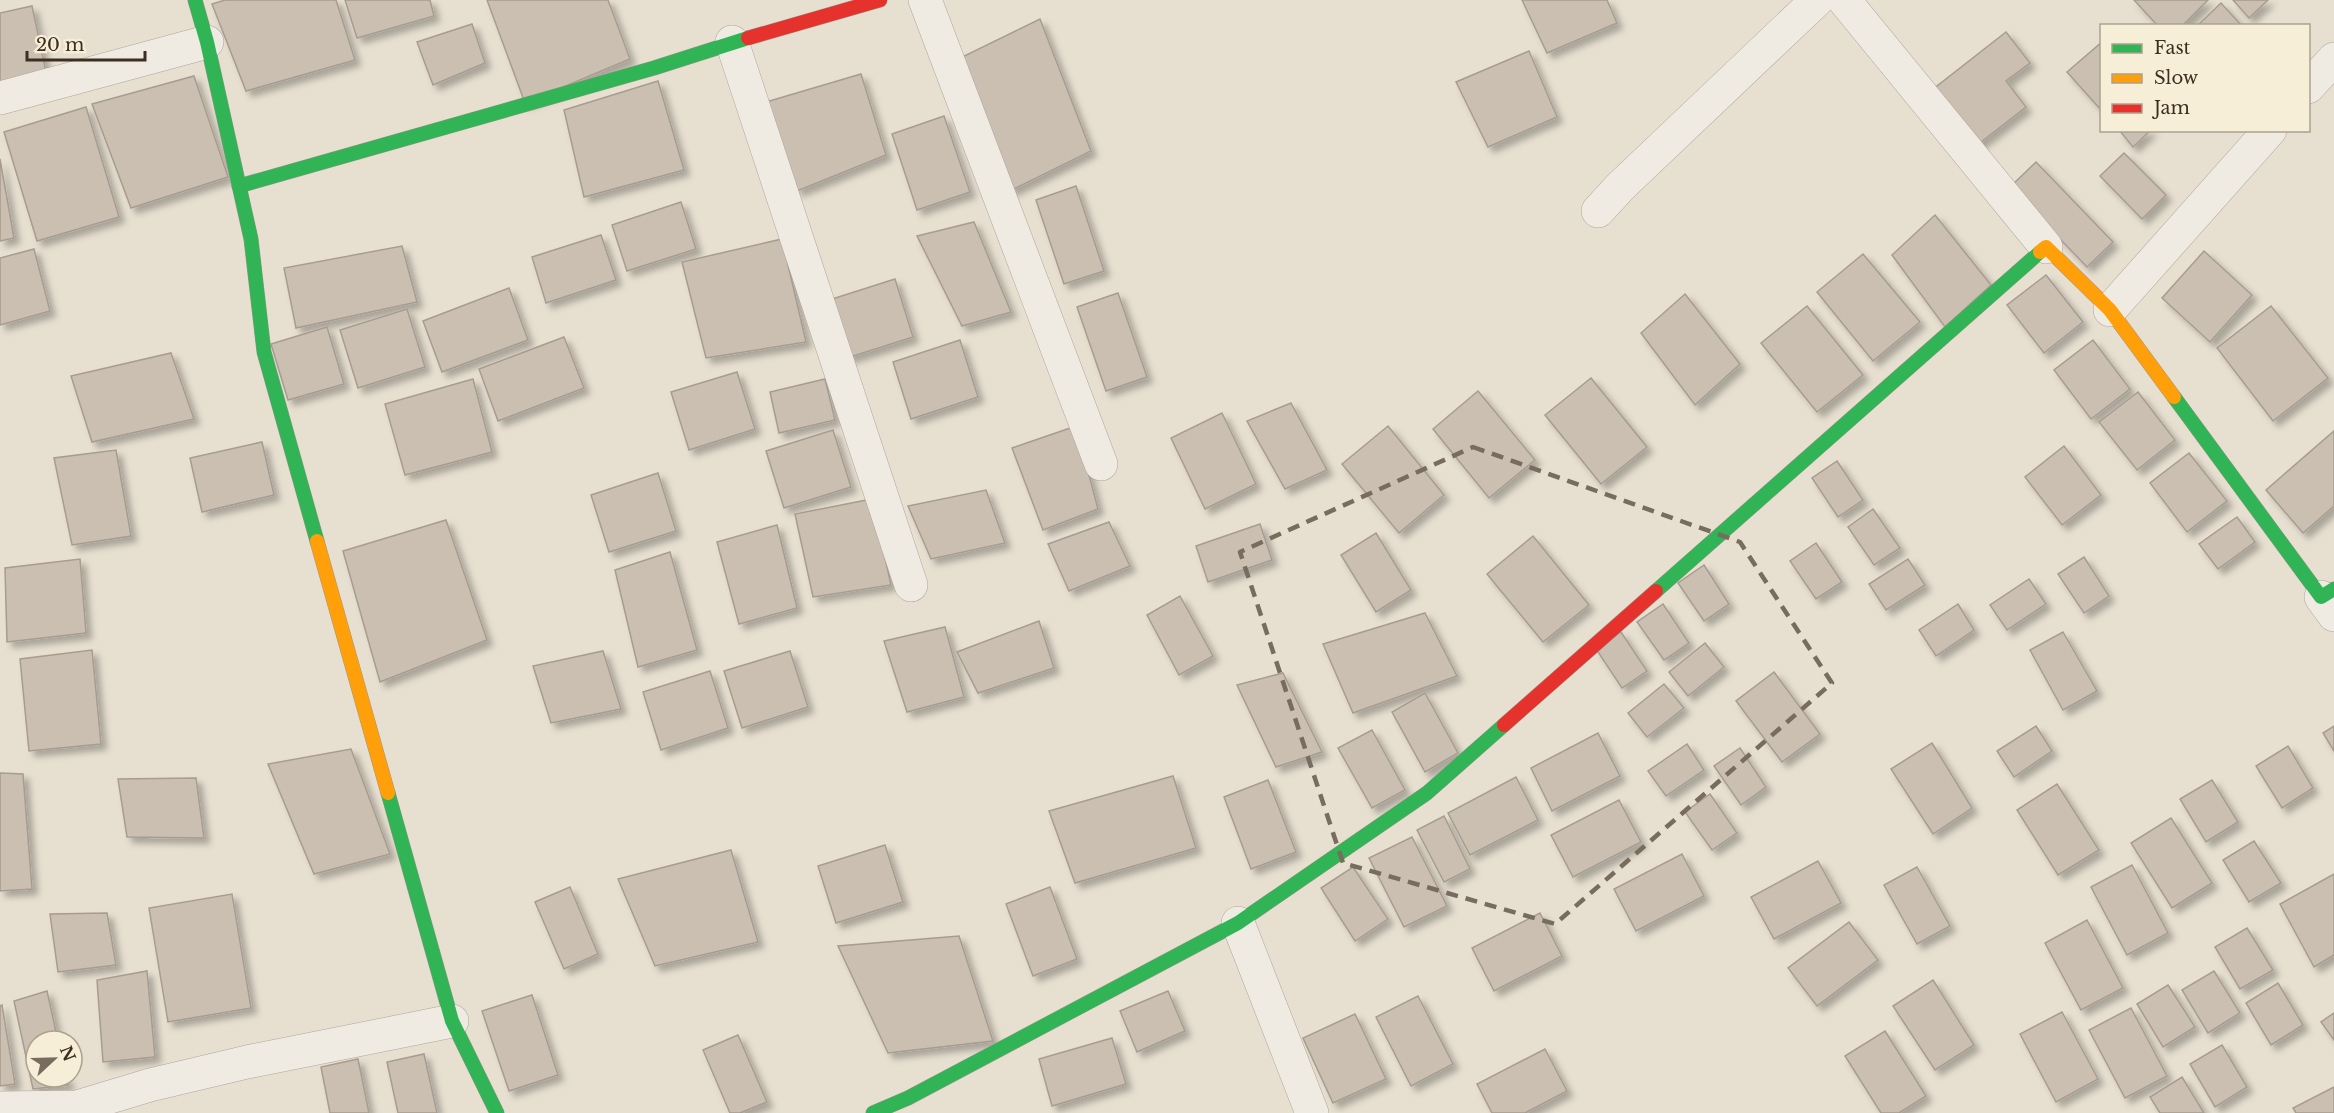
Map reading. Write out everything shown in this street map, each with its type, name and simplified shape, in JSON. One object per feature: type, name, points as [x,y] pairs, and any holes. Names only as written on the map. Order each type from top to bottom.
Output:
[{"type":"street","points":[[195,0],[207,42],[251,239],[264,352],[452,1021],[497,1113]]},
{"type":"street","points":[[239,186],[654,68],[732,42],[880,0]]},
{"type":"street","points":[[925,0],[1101,464]]},
{"type":"street","points":[[1598,211],[1620,187],[1817,0]]},
{"type":"street","points":[[1844,0],[2046,247],[2110,310],[2330,600]]},
{"type":"street","points":[[0,98],[207,42]]},
{"type":"street","points":[[732,42],[911,585]]},
{"type":"street","points":[[2310,85],[2334,59]]},
{"type":"street","points":[[2110,310],[2268,132]]},
{"type":"street","points":[[873,1113],[911,1105],[1238,923],[1427,793],[2046,247]]},
{"type":"street","points":[[1238,923],[1312,1113]]},
{"type":"street","points":[[0,1108],[77,1107],[150,1085],[247,1062],[452,1021]]},
{"type":"highlighted area","points":[[1473,447],[1740,542],[1832,683],[1555,924],[1343,863],[1240,552]]},
{"type":"building","points":[[225,0],[336,0],[355,60],[246,91],[212,4]]},
{"type":"building","points":[[345,0],[430,0],[434,16],[357,38]]},
{"type":"building","points":[[487,0],[608,0],[630,59],[525,103]]},
{"type":"building","points":[[1522,0],[1607,0],[1617,23],[1547,53]]},
{"type":"building","points":[[2134,0],[2208,0],[2184,24],[2156,24]]},
{"type":"building","points":[[2233,0],[2268,0],[2249,18]]},
{"type":"building","points":[[2221,3],[2240,24],[2199,24]]},
{"type":"building","points":[[32,6],[46,72],[0,85],[0,13]]},
{"type":"building","points":[[1040,19],[1091,151],[1010,191],[958,59]]},
{"type":"building","points":[[472,24],[485,63],[433,85],[417,42]]},
{"type":"building","points":[[2006,32],[2030,63],[2006,81],[2026,107],[1976,146],[1932,90]]},
{"type":"building","points":[[2100,44],[2100,109],[2067,72]]},
{"type":"building","points":[[1529,51],[1557,117],[1488,147],[1456,82]]},
{"type":"building","points":[[861,74],[886,155],[797,191],[766,102]]},
{"type":"building","points":[[194,76],[228,177],[131,208],[92,104]]},
{"type":"building","points":[[658,81],[684,170],[584,197],[564,110]]},
{"type":"building","points":[[86,107],[119,217],[37,241],[4,132]]},
{"type":"building","points":[[944,116],[970,192],[917,210],[892,134]]},
{"type":"building","points":[[2121,132],[2149,132],[2133,147]]},
{"type":"building","points":[[2124,153],[2166,195],[2142,219],[2100,176]]},
{"type":"building","points":[[0,159],[14,238],[0,241]]},
{"type":"building","points":[[2036,162],[2113,242],[2087,267],[2010,187]]},
{"type":"building","points":[[1076,186],[1104,271],[1064,284],[1036,200]]},
{"type":"building","points":[[681,202],[696,249],[627,271],[612,225]]},
{"type":"building","points":[[1935,215],[1991,285],[1945,327],[1892,255]]},
{"type":"building","points":[[974,222],[1011,312],[962,326],[917,236]]},
{"type":"building","points":[[601,235],[616,280],[546,303],[532,257]]},
{"type":"building","points":[[782,239],[806,342],[706,358],[682,262]]},
{"type":"building","points":[[402,246],[417,302],[296,328],[284,268]]},
{"type":"building","points":[[34,249],[50,311],[0,325],[0,258]]},
{"type":"building","points":[[2204,251],[2252,295],[2210,342],[2162,298]]},
{"type":"building","points":[[1863,254],[1920,322],[1873,361],[1817,292]]},
{"type":"building","points":[[2046,275],[2083,322],[2044,353],[2007,305]]},
{"type":"building","points":[[895,279],[913,337],[847,358],[829,300]]},
{"type":"building","points":[[509,288],[528,340],[442,372],[423,321]]},
{"type":"building","points":[[1118,293],[1147,377],[1106,391],[1077,307]]},
{"type":"building","points":[[1685,294],[1740,364],[1695,405],[1641,333]]},
{"type":"building","points":[[1807,306],[1863,375],[1817,412],[1761,343]]},
{"type":"building","points":[[2271,306],[2328,378],[2273,421],[2217,348]]},
{"type":"building","points":[[407,309],[425,367],[358,388],[340,330]]},
{"type":"building","points":[[327,327],[344,384],[288,400],[271,344]]},
{"type":"building","points":[[564,337],[584,388],[498,421],[479,369]]},
{"type":"building","points":[[960,340],[978,397],[911,419],[893,362]]},
{"type":"building","points":[[2093,340],[2130,389],[2091,419],[2054,370]]},
{"type":"building","points":[[171,353],[194,419],[92,442],[71,376]]},
{"type":"building","points":[[737,372],[755,429],[689,450],[671,392]]},
{"type":"building","points":[[1591,378],[1647,447],[1601,484],[1545,415]]},
{"type":"building","points":[[473,379],[492,452],[405,475],[385,404]]},
{"type":"building","points":[[825,379],[835,420],[779,433],[770,392]]},
{"type":"building","points":[[1478,391],[1535,460],[1489,498],[1433,429]]},
{"type":"building","points":[[2138,392],[2175,440],[2137,470],[2099,422]]},
{"type":"building","points":[[1291,403],[1327,470],[1285,489],[1247,421]]},
{"type":"building","points":[[1222,413],[1256,484],[1205,509],[1171,438]]},
{"type":"building","points":[[1076,426],[1098,509],[1043,530],[1012,448]]},
{"type":"building","points":[[1388,426],[1444,495],[1399,533],[1342,464]]},
{"type":"building","points":[[833,430],[851,487],[784,508],[766,451]]},
{"type":"building","points":[[2334,431],[2334,506],[2303,533],[2266,490]]},
{"type":"building","points":[[262,442],[274,495],[202,512],[190,458]]},
{"type":"building","points":[[2064,446],[2101,495],[2062,525],[2025,477]]},
{"type":"building","points":[[116,450],[131,536],[72,545],[54,458]]},
{"type":"building","points":[[2189,453],[2227,501],[2187,532],[2150,483]]},
{"type":"building","points":[[1837,461],[1863,500],[1838,517],[1812,478]]},
{"type":"building","points":[[658,473],[676,531],[609,552],[591,495]]},
{"type":"building","points":[[986,490],[1005,543],[931,559],[908,506]]},
{"type":"building","points":[[872,499],[891,585],[813,597],[795,514]]},
{"type":"building","points":[[1873,509],[1900,548],[1874,565],[1848,527]]},
{"type":"building","points":[[2237,517],[2255,542],[2218,569],[2199,544]]},
{"type":"building","points":[[446,520],[487,640],[380,682],[343,551]]},
{"type":"building","points":[[1109,522],[1130,566],[1069,591],[1048,544]]},
{"type":"building","points":[[1260,524],[1272,560],[1208,582],[1196,546]]},
{"type":"building","points":[[777,525],[797,608],[739,624],[717,542]]},
{"type":"building","points":[[1376,533],[1411,590],[1376,612],[1341,555]]},
{"type":"building","points":[[1533,536],[1589,605],[1543,642],[1487,574]]},
{"type":"building","points":[[1816,543],[1842,582],[1816,599],[1790,561]]},
{"type":"building","points":[[670,552],[697,650],[638,667],[615,570]]},
{"type":"building","points":[[2084,557],[2109,596],[2084,613],[2058,574]]},
{"type":"building","points":[[80,559],[86,633],[7,642],[5,568]]},
{"type":"building","points":[[1908,559],[1925,585],[1886,610],[1869,584]]},
{"type":"building","points":[[1704,565],[1729,604],[1704,621],[1678,583]]},
{"type":"building","points":[[2029,579],[2046,604],[2007,630],[1990,605]]},
{"type":"building","points":[[1180,596],[1213,656],[1179,675],[1147,615]]},
{"type":"building","points":[[1663,604],[1689,643],[1664,660],[1637,622]]},
{"type":"building","points":[[1958,604],[1974,630],[1936,656],[1919,630]]},
{"type":"building","points":[[1425,613],[1457,676],[1353,713],[1323,644]]},
{"type":"building","points":[[1039,621],[1054,668],[978,693],[957,652]]},
{"type":"building","points":[[945,627],[964,697],[907,712],[884,641]]},
{"type":"building","points":[[1621,632],[1647,671],[1622,688],[1596,649]]},
{"type":"building","points":[[2063,632],[2097,691],[2063,710],[2030,650]]},
{"type":"building","points":[[1705,643],[1724,667],[1688,696],[1669,672]]},
{"type":"building","points":[[92,650],[101,744],[29,751],[20,659]]},
{"type":"building","points":[[603,651],[621,709],[551,723],[533,666]]},
{"type":"building","points":[[790,651],[808,707],[742,728],[724,671]]},
{"type":"building","points":[[710,671],[728,728],[661,750],[643,692]]},
{"type":"building","points":[[1774,672],[1820,734],[1782,762],[1736,701]]},
{"type":"building","points":[[1283,673],[1322,752],[1276,767],[1237,685]]},
{"type":"building","points":[[1664,684],[1684,708],[1647,737],[1628,713]]},
{"type":"building","points":[[1425,693],[1458,753],[1425,772],[1392,712]]},
{"type":"building","points":[[2036,726],[2052,751],[2014,777],[1997,751]]},
{"type":"building","points":[[2334,726],[2334,751],[2323,733]]},
{"type":"building","points":[[1372,730],[1405,790],[1372,808],[1338,748]]},
{"type":"building","points":[[1598,733],[1620,776],[1552,811],[1531,768]]},
{"type":"building","points":[[1932,743],[1972,808],[1933,834],[1891,769]]},
{"type":"building","points":[[1687,744],[1704,770],[1666,796],[1648,771]]},
{"type":"building","points":[[2288,746],[2313,788],[2282,808],[2256,766]]},
{"type":"building","points":[[1740,748],[1766,787],[1741,805],[1714,766]]},
{"type":"building","points":[[351,749],[390,854],[314,874],[268,764]]},
{"type":"building","points":[[0,773],[23,774],[32,889],[0,891]]},
{"type":"building","points":[[1173,776],[1196,848],[1075,883],[1049,811]]},
{"type":"building","points":[[1516,777],[1538,820],[1470,855],[1448,813]]},
{"type":"building","points":[[196,778],[204,838],[127,837],[118,779]]},
{"type":"building","points":[[1268,780],[1296,852],[1251,869],[1224,797]]},
{"type":"building","points":[[2212,780],[2238,822],[2206,842],[2180,799]]},
{"type":"building","points":[[2057,784],[2099,850],[2058,875],[2017,810]]},
{"type":"building","points":[[1710,794],[1737,833],[1712,850],[1685,812]]},
{"type":"building","points":[[1619,800],[1641,842],[1573,877],[1551,835]]},
{"type":"building","points":[[1444,816],[1470,869],[1444,882],[1417,830]]},
{"type":"building","points":[[2171,818],[2212,883],[2172,908],[2131,843]]},
{"type":"building","points":[[1412,837],[1447,906],[1404,927],[1369,858]]},
{"type":"building","points":[[2254,841],[2281,883],[2249,902],[2223,860]]},
{"type":"building","points":[[885,845],[903,902],[836,923],[818,866]]},
{"type":"building","points":[[731,850],[758,942],[655,966],[618,879]]},
{"type":"building","points":[[1682,854],[1704,896],[1636,931],[1614,889]]},
{"type":"building","points":[[1818,861],[1841,903],[1774,939],[1751,897]]},
{"type":"building","points":[[2132,865],[2168,933],[2127,955],[2091,887]]},
{"type":"building","points":[[1353,867],[1388,919],[1355,941],[1321,888]]},
{"type":"building","points":[[1917,867],[1950,926],[1917,944],[1884,885]]},
{"type":"building","points":[[2334,874],[2334,955],[2314,967],[2280,904]]},
{"type":"building","points":[[570,887],[598,954],[564,969],[535,902]]},
{"type":"building","points":[[1050,887],[1077,959],[1033,976],[1006,904]]},
{"type":"building","points":[[232,894],[251,1008],[168,1022],[149,908]]},
{"type":"building","points":[[107,913],[116,965],[58,972],[50,914]]},
{"type":"building","points":[[1540,913],[1562,956],[1494,991],[1472,948]]},
{"type":"building","points":[[2087,920],[2123,988],[2081,1010],[2045,943]]},
{"type":"building","points":[[1849,922],[1878,960],[1817,1006],[1788,968]]},
{"type":"building","points":[[2247,928],[2273,970],[2240,989],[2215,947]]},
{"type":"building","points":[[959,936],[993,1041],[888,1053],[838,946]]},
{"type":"building","points":[[147,971],[155,1057],[103,1062],[97,980]]},
{"type":"building","points":[[2214,971],[2240,1013],[2208,1033],[2182,990]]},
{"type":"building","points":[[1933,980],[1974,1045],[1935,1070],[1893,1006]]},
{"type":"building","points":[[2278,983],[2303,1025],[2271,1045],[2246,1003]]},
{"type":"building","points":[[2168,985],[2195,1027],[2163,1047],[2137,1004]]},
{"type":"building","points":[[47,991],[55,1029],[24,1029],[24,1047],[14,1001]]},
{"type":"building","points":[[1168,991],[1185,1031],[1137,1052],[1120,1011]]},
{"type":"building","points":[[532,995],[558,1075],[509,1091],[482,1011]]},
{"type":"building","points":[[1418,996],[1453,1064],[1411,1086],[1376,1017]]},
{"type":"building","points":[[2,1005],[15,1084],[0,1086],[0,1006]]},
{"type":"building","points":[[2131,1008],[2167,1076],[2125,1098],[2089,1030]]},
{"type":"building","points":[[2062,1012],[2098,1079],[2056,1102],[2020,1034]]},
{"type":"building","points":[[2334,1013],[2334,1040],[2321,1022]]},
{"type":"building","points":[[1355,1014],[1386,1079],[1333,1103],[1303,1038]]},
{"type":"building","points":[[1885,1031],[1926,1096],[1899,1113],[1881,1113],[1845,1056]]},
{"type":"building","points":[[738,1035],[767,1102],[740,1113],[730,1113],[703,1050]]},
{"type":"building","points":[[1112,1038],[1126,1084],[1052,1106],[1039,1059]]},
{"type":"building","points":[[2222,1045],[2247,1087],[2215,1107],[2190,1064]]},
{"type":"building","points":[[1545,1049],[1567,1091],[1525,1113],[1492,1113],[1477,1084]]},
{"type":"building","points":[[424,1054],[437,1113],[398,1113],[387,1062]]},
{"type":"building","points":[[358,1059],[369,1113],[330,1113],[321,1067]]},
{"type":"building","points":[[2182,1077],[2204,1113],[2160,1113],[2150,1097]]},
{"type":"building","points":[[2334,1087],[2334,1113],[2296,1113],[2293,1108]]},
{"type":"traffic: fast","points":[[195,0],[207,42],[251,239],[264,352],[317,541]]},
{"type":"traffic: fast","points":[[239,186],[654,68],[748,38]]},
{"type":"traffic: fast","points":[[1656,591],[2040,252]]},
{"type":"traffic: fast","points":[[2174,397],[2321,597],[2334,589]]},
{"type":"traffic: fast","points":[[873,1113],[908,1098],[1238,923],[1427,793],[1504,725]]},
{"type":"traffic: fast","points":[[388,793],[452,1021],[497,1113]]},
{"type":"traffic: slow","points":[[2040,252],[2046,247],[2110,310],[2174,397]]},
{"type":"traffic: slow","points":[[317,541],[388,793]]},
{"type":"traffic: jam","points":[[748,38],[880,0]]},
{"type":"traffic: jam","points":[[1504,725],[1656,591]]}]
